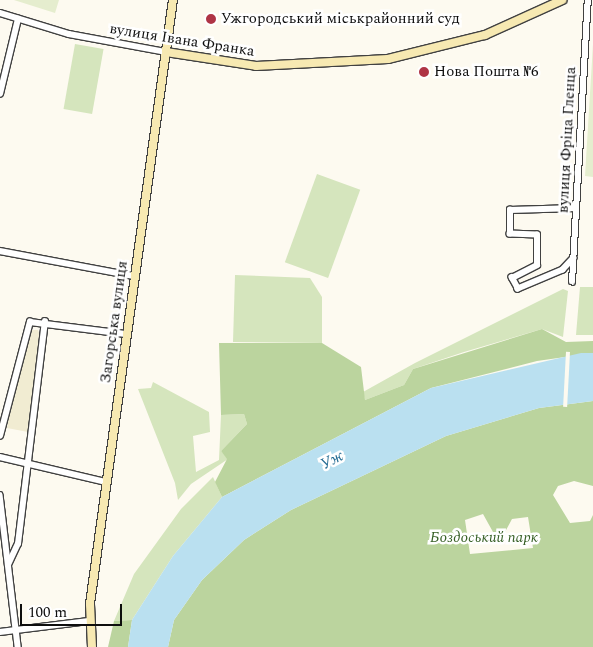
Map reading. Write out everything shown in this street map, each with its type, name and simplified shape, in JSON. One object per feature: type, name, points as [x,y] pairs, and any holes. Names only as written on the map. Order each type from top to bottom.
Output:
[{"type":"street","name":"Загорська вулиця","points":[[92,647],[90,621],[106,482],[173,0]]},
{"type":"street","name":"вулиця Івана Франка","points":[[0,13],[69,34],[256,66],[388,59],[485,34],[562,0]]},
{"type":"street","name":"вулиця Фріца Гленца","points":[[572,282],[588,0]]},
{"type":"street","points":[[0,94],[18,19]]},
{"type":"street","points":[[574,258],[563,270],[518,289],[512,278],[536,265],[536,235],[510,234],[510,210],[576,208]]},
{"type":"street","points":[[0,251],[134,276]]},
{"type":"street","points":[[0,436],[26,327],[35,321],[127,334]]},
{"type":"street","points":[[8,565],[18,544],[45,322]]},
{"type":"street","points":[[0,457],[106,482]]},
{"type":"street","points":[[0,495],[18,647]]},
{"type":"street","points":[[0,632],[90,621]]},
{"type":"shaded area","points":[[30,330],[38,330],[40,335],[28,432],[7,428],[21,351]]},
{"type":"green space","points":[[14,0],[59,0],[55,13]]},
{"type":"green space","points":[[75,44],[104,49],[92,114],[64,109]]},
{"type":"green space","points":[[593,44],[593,177],[585,176]]},
{"type":"green space","points":[[317,174],[360,190],[328,278],[285,262]]},
{"type":"green space","points":[[235,275],[310,278],[322,297],[322,343],[233,342]]},
{"type":"green space","points":[[580,287],[593,287],[593,335],[576,335]]},
{"type":"green space","points":[[563,289],[568,291],[563,337],[542,329],[464,352],[413,369],[404,385],[365,400],[363,392],[415,363]]},
{"type":"green space","points":[[542,329],[566,342],[593,341],[593,353],[537,361],[431,388],[222,497],[215,482],[227,459],[221,451],[247,424],[244,414],[221,415],[219,343],[322,343],[361,367],[365,400],[404,385],[413,369]]},
{"type":"green space","points":[[153,382],[209,412],[210,432],[193,436],[196,472],[219,460],[221,415],[244,414],[247,424],[221,451],[228,459],[191,484],[178,500],[175,483],[138,389],[151,388]]},
{"type":"green space","name":"Боздоський парк","points":[[593,401],[593,486],[574,481],[558,486],[553,495],[570,523],[590,521],[593,515],[593,647],[168,647],[174,620],[202,580],[244,540],[291,510],[446,436],[539,408]],"holes":[[[483,514],[493,532],[505,532],[512,519],[528,517],[533,548],[470,554],[465,520]]]},
{"type":"green space","points":[[213,477],[222,497],[173,556],[132,620],[114,621],[134,574],[181,509]]},
{"type":"green space","points":[[132,620],[128,647],[108,647],[114,621]]},
{"type":"water","name":"Уж","points":[[581,353],[593,353],[593,401],[539,408],[446,436],[291,510],[244,540],[202,580],[174,620],[168,647],[128,647],[132,620],[173,556],[222,497],[431,388]]},
{"type":"pier","points":[[566,352],[570,352],[567,407],[563,407]]},
{"type":"place","name":"Ужгородський міськрайонний суд","points":[[211,19]]},
{"type":"place","name":"Нова Пошта №6","points":[[424,72]]}]
